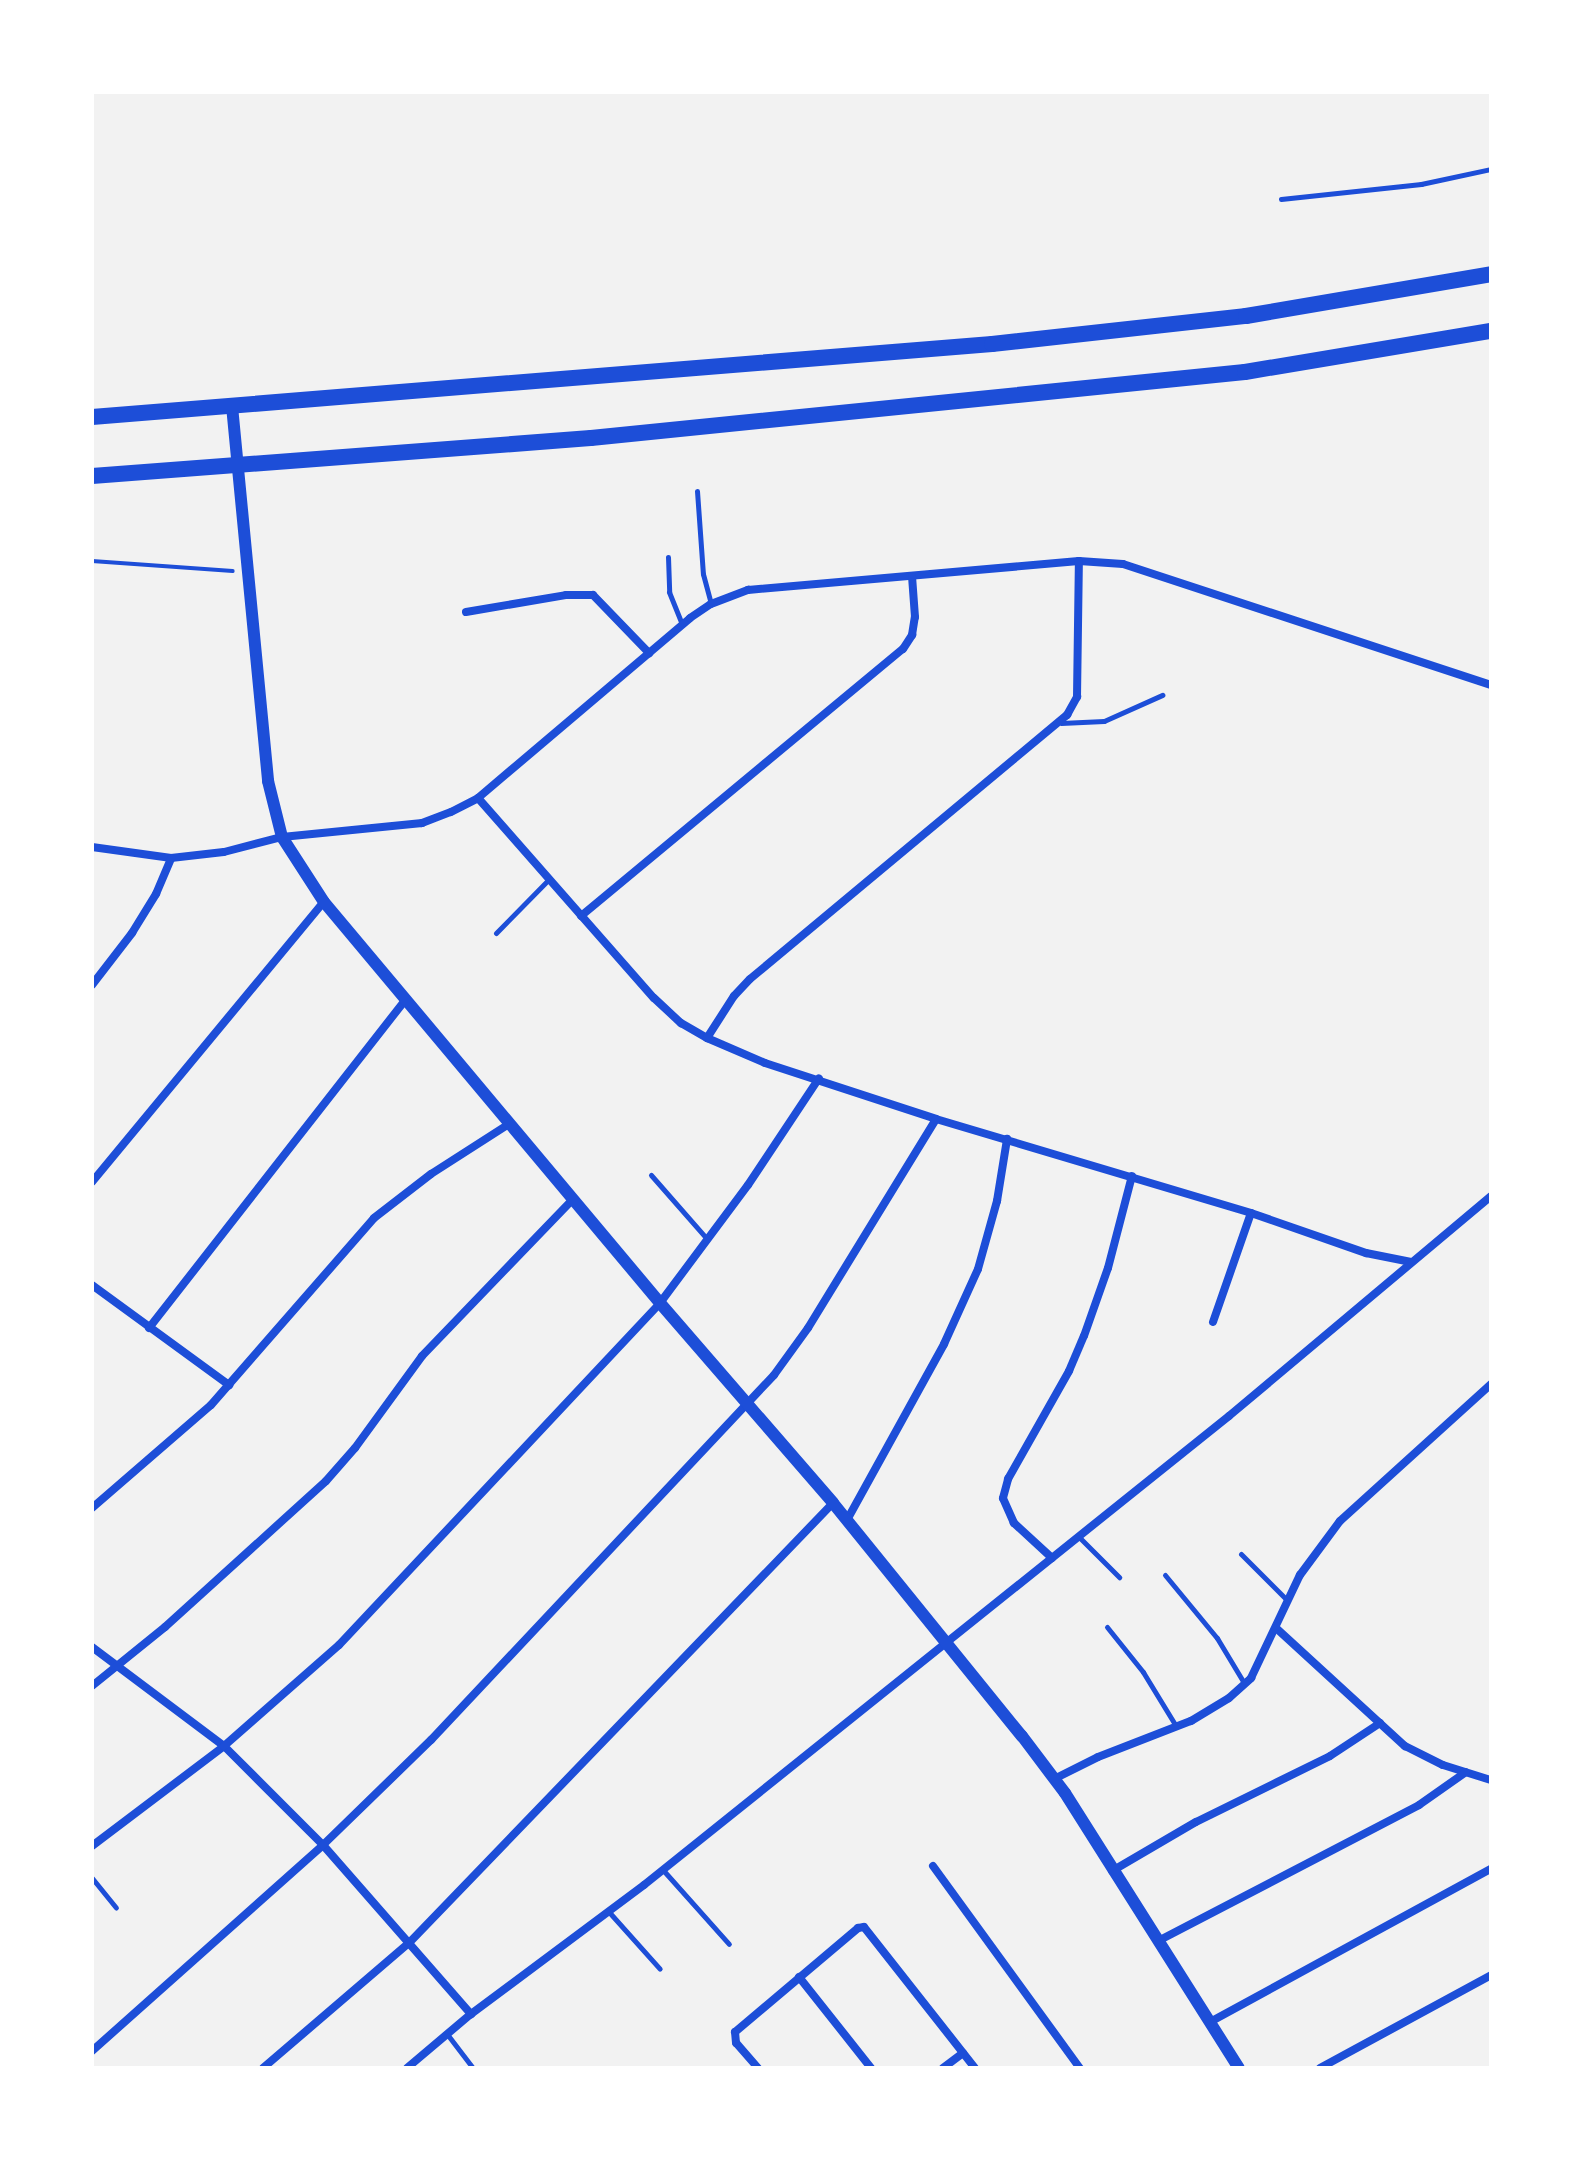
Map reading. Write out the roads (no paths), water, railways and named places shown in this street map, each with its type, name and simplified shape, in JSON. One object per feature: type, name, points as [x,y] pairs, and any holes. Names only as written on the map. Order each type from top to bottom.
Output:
[{"type":"main road","points":[[92,417],[992,344],[1246,316],[1491,274]]},
{"type":"main road","points":[[92,476],[607,437],[1199,377],[1491,331]]},
{"type":"street","points":[[232,406],[241,464],[268,781],[282,837],[324,902],[660,1303],[833,1503],[1054,1779],[1239,2068]]},
{"type":"street","points":[[707,1038],[734,996],[750,979],[1060,723],[1077,697],[1079,561]]},
{"type":"street","points":[[92,847],[171,858],[224,852],[282,837],[422,823],[478,798],[682,625],[711,604],[748,590],[1079,561],[1144,568],[1491,685]]},
{"type":"street","points":[[581,916],[903,649],[912,635],[915,617],[912,576]]},
{"type":"street","points":[[466,612],[566,595],[593,595],[649,653]]},
{"type":"street","points":[[478,798],[654,998],[681,1023],[707,1038],[765,1063],[819,1078],[936,1119],[1251,1213],[1366,1253],[1411,1262]]},
{"type":"street","points":[[92,985],[132,933],[156,894],[171,858]]},
{"type":"street","points":[[92,1182],[324,902]]},
{"type":"street","points":[[149,1328],[405,1000]]},
{"type":"street","points":[[92,1846],[224,1746],[339,1645],[660,1303],[819,1078]]},
{"type":"street","points":[[92,2051],[323,1845],[501,1667],[774,1375],[808,1328],[936,1119]]},
{"type":"street","points":[[92,1508],[229,1385],[315,1282],[374,1218],[431,1174],[509,1124]]},
{"type":"street","points":[[847,1520],[944,1344],[978,1269],[997,1201],[1007,1139]]},
{"type":"street","points":[[1052,1558],[1014,1523],[1003,1498],[1008,1479],[1069,1371],[1084,1336],[1108,1268],[1132,1176]]},
{"type":"street","points":[[407,2068],[471,2014],[663,1870],[1079,1537],[1491,1196]]},
{"type":"street","points":[[92,1686],[326,1481],[355,1448],[422,1356],[574,1198]]},
{"type":"street","points":[[1213,1322],[1251,1213]]},
{"type":"street","points":[[92,1285],[229,1385]]},
{"type":"street","points":[[1054,1779],[1098,1757],[1210,1711],[1244,1683],[1266,1652],[1287,1600],[1312,1555],[1340,1521],[1491,1384]]},
{"type":"street","points":[[263,2068],[409,1943],[833,1503]]},
{"type":"street","points":[[1276,1628],[1421,1756],[1491,1780]]},
{"type":"street","points":[[92,1647],[224,1746],[323,1845],[471,2014]]},
{"type":"street","points":[[1112,1871],[1196,1822],[1330,1756],[1380,1723]]},
{"type":"street","points":[[1158,1941],[1419,1805],[1466,1772]]},
{"type":"street","points":[[933,1866],[1080,2068]]},
{"type":"street","points":[[1210,2022],[1491,1869]]},
{"type":"street","points":[[758,2068],[736,2043],[735,2032],[864,1927],[975,2068]]},
{"type":"street","points":[[1320,2068],[1491,1975]]},
{"type":"street","points":[[799,1977],[871,2068]]},
{"type":"street","points":[[943,2068],[963,2053]]},
{"type":"lane","points":[[1281,199],[1421,184],[1491,169]]},
{"type":"lane","points":[[697,491],[703,574],[711,604]]},
{"type":"lane","points":[[668,557],[669,592],[682,625]]},
{"type":"lane","points":[[1060,723],[1104,721],[1162,695]]},
{"type":"lane","points":[[496,933],[549,879]]},
{"type":"lane","points":[[651,1175],[707,1239]]},
{"type":"lane","points":[[1079,1537],[1119,1577]]},
{"type":"lane","points":[[1241,1554],[1287,1600]]},
{"type":"lane","points":[[1165,1575],[1217,1638],[1244,1683]]},
{"type":"lane","points":[[1107,1627],[1143,1672],[1177,1727]]},
{"type":"lane","points":[[663,1870],[729,1944]]},
{"type":"lane","points":[[92,1878],[116,1908]]},
{"type":"lane","points":[[608,1911],[660,1969]]},
{"type":"lane","points":[[447,2034],[473,2068]]}]
